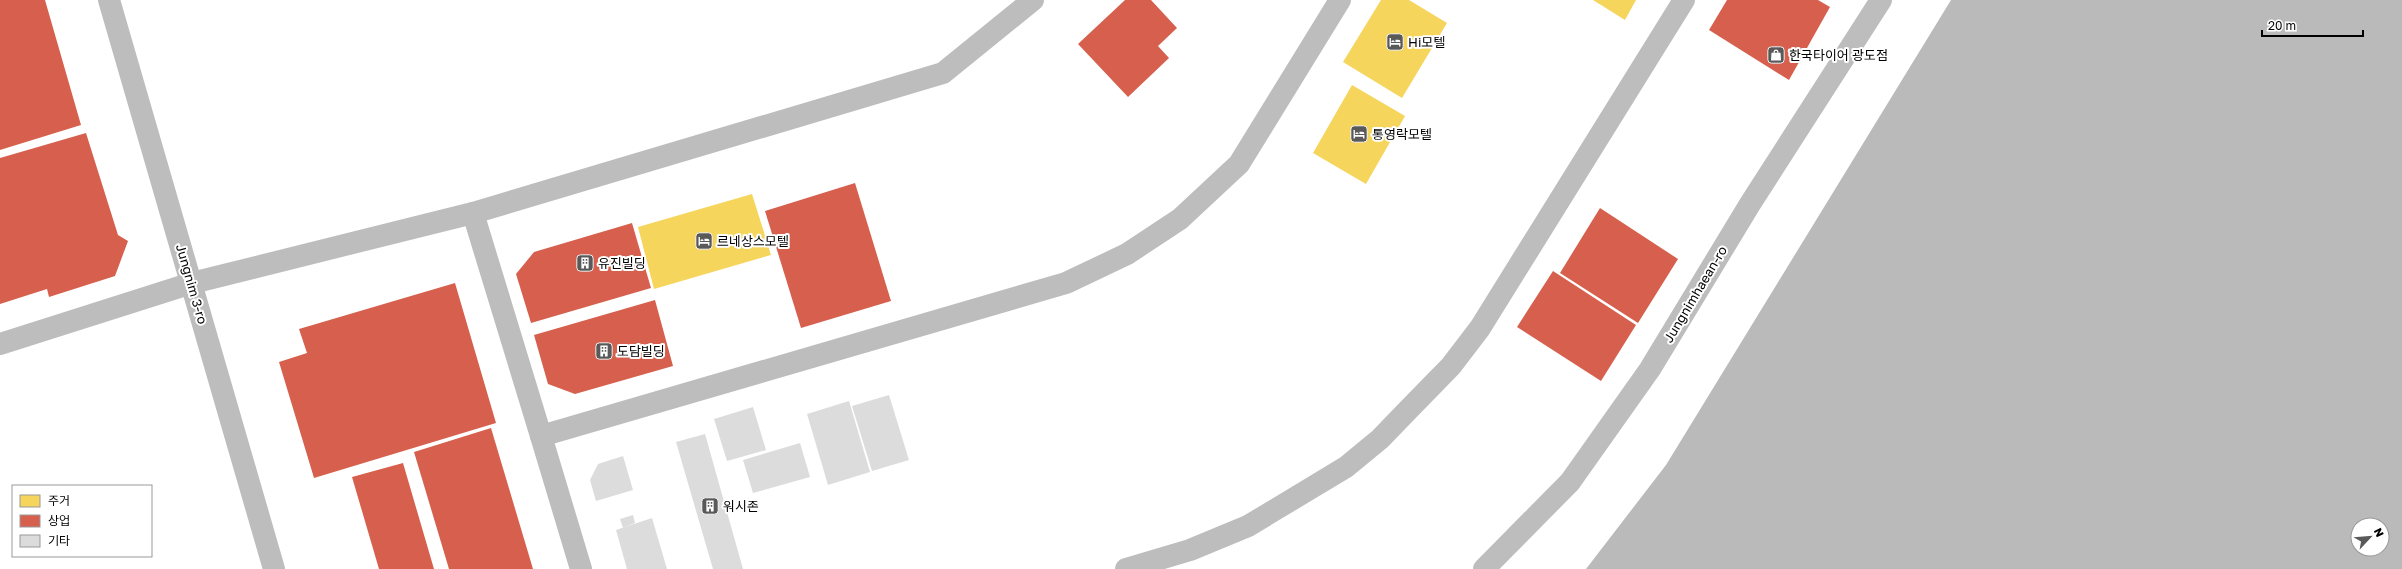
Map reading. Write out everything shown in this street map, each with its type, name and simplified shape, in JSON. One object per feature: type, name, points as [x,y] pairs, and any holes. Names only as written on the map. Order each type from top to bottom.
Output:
[{"type":"street","name":"Jungnim 3-ro","points":[[109,0],[274,569]]},
{"type":"street","points":[[0,344],[192,283],[473,213],[943,73],[1033,0]]},
{"type":"street","points":[[541,436],[1066,283],[1127,254],[1180,219],[1239,164],[1340,0]]},
{"type":"street","points":[[1126,569],[1190,550],[1248,526],[1346,467],[1380,439],[1410,409],[1451,366],[1480,328],[1684,0]]},
{"type":"street","name":"Jungnimhaean-ro","points":[[1484,569],[1570,482],[1650,369],[1750,204],[1881,0]]},
{"type":"street","points":[[473,213],[580,569]]},
{"type":"shaded area","points":[[1951,0],[2402,0],[2402,569],[1586,569],[1666,465]]},
{"type":"building: 주거","name":"Hi모텔","points":[[1381,0],[1409,0],[1447,23],[1402,98],[1343,62]]},
{"type":"building: 주거","points":[[1593,0],[1636,0],[1625,20]]},
{"type":"building: 주거","name":"통영락모텔","points":[[1352,85],[1405,116],[1366,184],[1313,153]]},
{"type":"building: 주거","name":"르네상스모텔","points":[[752,194],[771,255],[654,289],[638,227]]},
{"type":"building: 상업","points":[[0,0],[45,0],[81,125],[0,150]]},
{"type":"building: 상업","points":[[1125,0],[1151,0],[1177,28],[1158,46],[1169,58],[1128,97],[1078,44]]},
{"type":"building: 상업","name":"한국타이어 광도점","points":[[1727,0],[1818,0],[1830,7],[1789,80],[1709,30]]},
{"type":"building: 상업","points":[[86,133],[118,235],[128,241],[115,276],[49,297],[47,289],[0,304],[0,158]]},
{"type":"building: 상업","points":[[855,183],[891,301],[801,328],[765,211]]},
{"type":"building: 상업","points":[[1600,208],[1678,259],[1638,323],[1560,273]]},
{"type":"building: 상업","name":"유진빌딩","points":[[632,223],[651,288],[531,323],[516,274],[534,252]]},
{"type":"building: 상업","points":[[1553,271],[1636,325],[1601,381],[1517,327]]},
{"type":"building: 상업","points":[[455,283],[496,423],[314,478],[279,362],[307,353],[299,329]]},
{"type":"building: 상업","name":"도담빌딩","points":[[655,300],[673,366],[575,394],[548,384],[534,335]]},
{"type":"building: 상업","points":[[491,428],[533,569],[449,569],[414,452]]},
{"type":"building: 상업","points":[[403,463],[434,569],[379,569],[352,477]]},
{"type":"building: 기타","points":[[889,395],[909,460],[872,471],[852,406]]},
{"type":"building: 기타","points":[[849,401],[870,472],[828,485],[807,414]]},
{"type":"building: 기타","points":[[753,407],[766,450],[727,461],[714,419]]},
{"type":"building: 기타","name":"워시존","points":[[705,434],[743,569],[713,569],[676,442]]},
{"type":"building: 기타","points":[[800,443],[810,477],[753,493],[743,460]]},
{"type":"building: 기타","points":[[623,456],[633,490],[596,501],[590,480],[598,464]]},
{"type":"building: 기타","points":[[633,515],[635,523],[623,528],[620,519]]},
{"type":"building: 기타","points":[[652,518],[667,569],[627,569],[616,530]]},
{"type":"place","name":"Hi모텔","points":[[1395,42]]},
{"type":"place","name":"한국타이어 광도점","points":[[1776,55]]},
{"type":"place","name":"통영락모텔","points":[[1359,134]]},
{"type":"place","name":"르네상스모텔","points":[[704,241]]},
{"type":"place","name":"유진빌딩","points":[[585,263]]},
{"type":"place","name":"도담빌딩","points":[[604,351]]},
{"type":"place","name":"워시존","points":[[710,506]]}]
